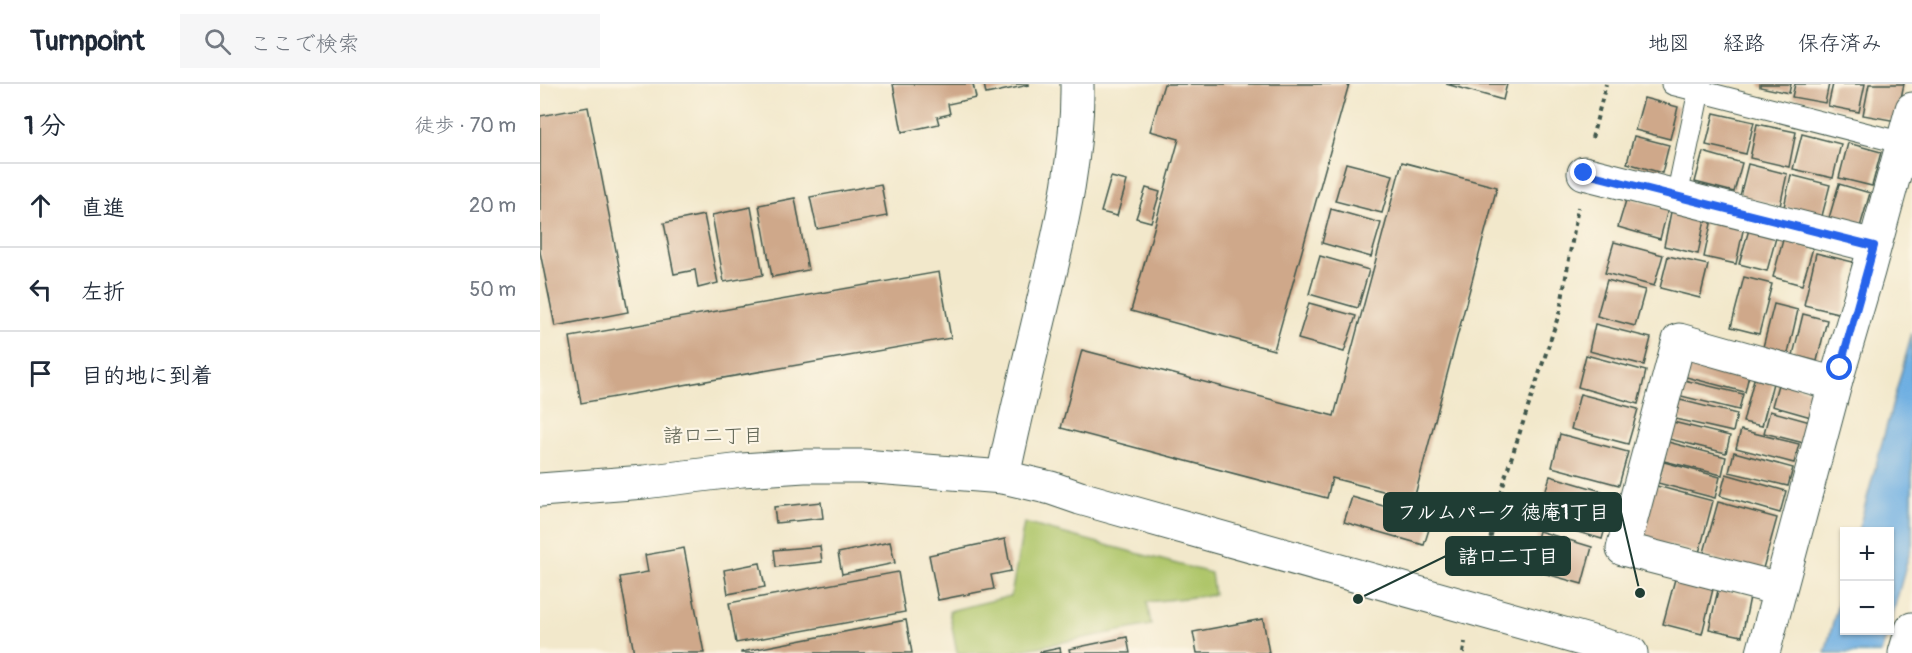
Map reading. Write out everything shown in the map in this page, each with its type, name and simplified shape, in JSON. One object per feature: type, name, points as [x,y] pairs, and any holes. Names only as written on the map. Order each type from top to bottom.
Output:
[{"type":"street","points":[[1003,477],[1068,188],[1076,128],[1077,84]]},
{"type":"street","points":[[1763,653],[1912,109]]},
{"type":"street","points":[[1584,173],[1874,246]]},
{"type":"street","points":[[1779,590],[1623,549],[1679,340],[1835,384]]},
{"type":"street","points":[[540,490],[804,466],[863,466],[1003,477],[1051,488],[1631,653]]},
{"type":"street","points":[[1905,653],[1912,629]]},
{"type":"lane","points":[[1672,84],[1903,142]]},
{"type":"lane","points":[[1677,196],[1699,91]]},
{"type":"path","points":[[1463,653],[1506,474],[1560,311],[1584,173],[1606,84]]},
{"type":"green space","points":[[1024,523],[1211,573],[1214,595],[1147,602],[1151,625],[1007,653],[957,653],[949,611],[1011,596]]},
{"type":"water","points":[[1912,333],[1912,544],[1894,609],[1894,527],[1859,527]]},
{"type":"water","points":[[1840,595],[1840,635],[1887,635],[1881,653],[1825,653]]},
{"type":"building","points":[[893,84],[973,84],[976,98],[948,104],[950,114],[937,117],[939,124],[902,132]]},
{"type":"building","points":[[984,84],[1029,84],[1029,85],[986,94]]},
{"type":"building","points":[[1164,84],[1349,84],[1274,350],[1131,311],[1179,139],[1150,131]]},
{"type":"building","points":[[1446,84],[1507,84],[1503,100]]},
{"type":"building","points":[[1760,84],[1791,84],[1789,93],[1760,87]]},
{"type":"building","points":[[1795,84],[1829,84],[1825,103],[1792,97]]},
{"type":"building","points":[[1833,84],[1865,84],[1859,112],[1828,106]]},
{"type":"building","points":[[1869,84],[1904,84],[1896,121],[1863,115]]},
{"type":"building","points":[[1644,98],[1678,107],[1670,139],[1635,130]]},
{"type":"building","points":[[588,107],[628,312],[555,326],[540,252],[540,116]]},
{"type":"building","points":[[1714,113],[1754,122],[1746,154],[1706,145]]},
{"type":"building","points":[[1757,124],[1796,132],[1789,167],[1750,158]]},
{"type":"building","points":[[1802,134],[1841,144],[1833,178],[1793,169]]},
{"type":"building","points":[[1634,136],[1669,145],[1662,173],[1627,163]]},
{"type":"building","points":[[1848,143],[1881,152],[1872,186],[1839,178]]},
{"type":"building","points":[[1703,152],[1742,163],[1734,192],[1695,182]]},
{"type":"building","points":[[1402,162],[1497,187],[1414,499],[1332,478],[1327,498],[1061,428],[1082,350],[1334,416]]},
{"type":"building","points":[[1346,163],[1393,175],[1382,213],[1335,201]]},
{"type":"building","points":[[1748,164],[1787,174],[1780,206],[1740,196]]},
{"type":"building","points":[[1791,175],[1830,185],[1822,216],[1784,207]]},
{"type":"building","points":[[1111,177],[1127,181],[1117,216],[1101,212]]},
{"type":"building","points":[[881,184],[887,216],[817,229],[810,197]]},
{"type":"building","points":[[1839,184],[1870,193],[1860,227],[1829,218]]},
{"type":"building","points":[[1146,188],[1160,192],[1151,222],[1136,218]]},
{"type":"building","points":[[1627,197],[1668,209],[1660,239],[1618,227]]},
{"type":"building","points":[[795,198],[808,270],[772,277],[759,205]]},
{"type":"building","points":[[751,207],[763,275],[724,282],[712,215]]},
{"type":"building","points":[[1331,209],[1381,223],[1371,257],[1322,243]]},
{"type":"building","points":[[1671,212],[1705,219],[1698,254],[1664,246]]},
{"type":"building","points":[[704,215],[718,283],[698,288],[695,270],[674,274],[664,223]]},
{"type":"building","points":[[1712,219],[1744,226],[1736,264],[1704,257]]},
{"type":"building","points":[[1750,226],[1777,234],[1767,271],[1739,264]]},
{"type":"building","points":[[1783,240],[1813,248],[1802,285],[1773,277]]},
{"type":"building","points":[[1614,242],[1663,255],[1654,286],[1605,273]]},
{"type":"building","points":[[1816,253],[1853,262],[1842,314],[1804,305]]},
{"type":"building","points":[[1320,256],[1369,270],[1358,308],[1309,294]]},
{"type":"building","points":[[1668,256],[1708,265],[1700,298],[1660,288]]},
{"type":"building","points":[[939,272],[951,338],[581,403],[570,337]]},
{"type":"building","points":[[1744,277],[1772,284],[1759,334],[1731,327]]},
{"type":"building","points":[[1607,280],[1645,290],[1635,326],[1597,316]]},
{"type":"building","points":[[1309,303],[1356,316],[1344,352],[1298,339]]},
{"type":"building","points":[[1774,304],[1798,310],[1788,353],[1763,347]]},
{"type":"building","points":[[1803,314],[1827,320],[1817,361],[1793,355]]},
{"type":"building","points":[[1595,324],[1651,338],[1644,365],[1589,351]]},
{"type":"building","points":[[1586,355],[1646,371],[1638,404],[1578,387]]},
{"type":"building","points":[[1690,360],[1749,375],[1745,392],[1686,377]]},
{"type":"building","points":[[1754,379],[1773,383],[1762,426],[1743,422]]},
{"type":"building","points":[[1684,380],[1743,394],[1739,410],[1681,396]]},
{"type":"building","points":[[1779,381],[1819,393],[1811,417],[1772,406]]},
{"type":"building","points":[[1580,394],[1638,409],[1628,444],[1571,429]]},
{"type":"building","points":[[1680,400],[1737,414],[1733,432],[1675,419]]},
{"type":"building","points":[[1770,411],[1810,422],[1804,443],[1764,433]]},
{"type":"building","points":[[1673,422],[1730,436],[1726,453],[1669,439]]},
{"type":"building","points":[[1741,430],[1799,444],[1794,463],[1736,448]]},
{"type":"building","points":[[1560,434],[1628,452],[1619,485],[1552,467]]},
{"type":"building","points":[[1668,442],[1726,457],[1722,475],[1664,461]]},
{"type":"building","points":[[1734,452],[1793,468],[1788,486],[1729,472]]},
{"type":"building","points":[[1664,462],[1720,477],[1715,498],[1658,483]]},
{"type":"building","points":[[1726,474],[1786,491],[1780,513],[1720,496]]},
{"type":"building","points":[[1550,476],[1615,495],[1602,539],[1537,520]]},
{"type":"building","points":[[1653,485],[1713,501],[1699,553],[1640,538]]},
{"type":"building","points":[[1352,497],[1432,520],[1424,545],[1344,522]]},
{"type":"building","points":[[821,502],[823,518],[776,523],[774,507]]},
{"type":"building","points":[[1718,502],[1777,518],[1762,572],[1703,556]]},
{"type":"building","points":[[1539,531],[1592,547],[1582,584],[1529,569]]},
{"type":"building","points":[[1005,539],[1011,571],[991,575],[994,589],[938,600],[929,555]]},
{"type":"building","points":[[890,542],[895,563],[842,574],[838,553]]},
{"type":"building","points":[[820,546],[822,562],[776,567],[774,550]]},
{"type":"building","points":[[684,548],[704,653],[634,653],[620,577],[648,572],[645,555]]},
{"type":"building","points":[[760,563],[765,587],[728,594],[724,570]]},
{"type":"building","points":[[898,572],[905,612],[736,643],[729,603]]},
{"type":"building","points":[[1675,579],[1713,589],[1702,634],[1663,624]]},
{"type":"building","points":[[1718,590],[1750,597],[1742,636],[1709,629]]},
{"type":"building","points":[[1263,619],[1269,653],[1197,653],[1193,632]]},
{"type":"building","points":[[906,620],[912,653],[741,653],[741,652]]},
{"type":"building","points":[[1127,637],[1130,653],[1070,653],[1069,649]]},
{"type":"building","points":[[1060,648],[1061,653],[1040,653],[1040,652]]},
{"type":"place","name":"フルムパーク 徳庵1丁目","points":[[1640,593]]},
{"type":"place","name":"諸口二丁目","points":[[1358,599]]},
{"type":"district","name":"諸口二丁目","points":[[713,435]]},
{"type":"route","points":[[1584,173],[1874,246],[1840,368]]}]
